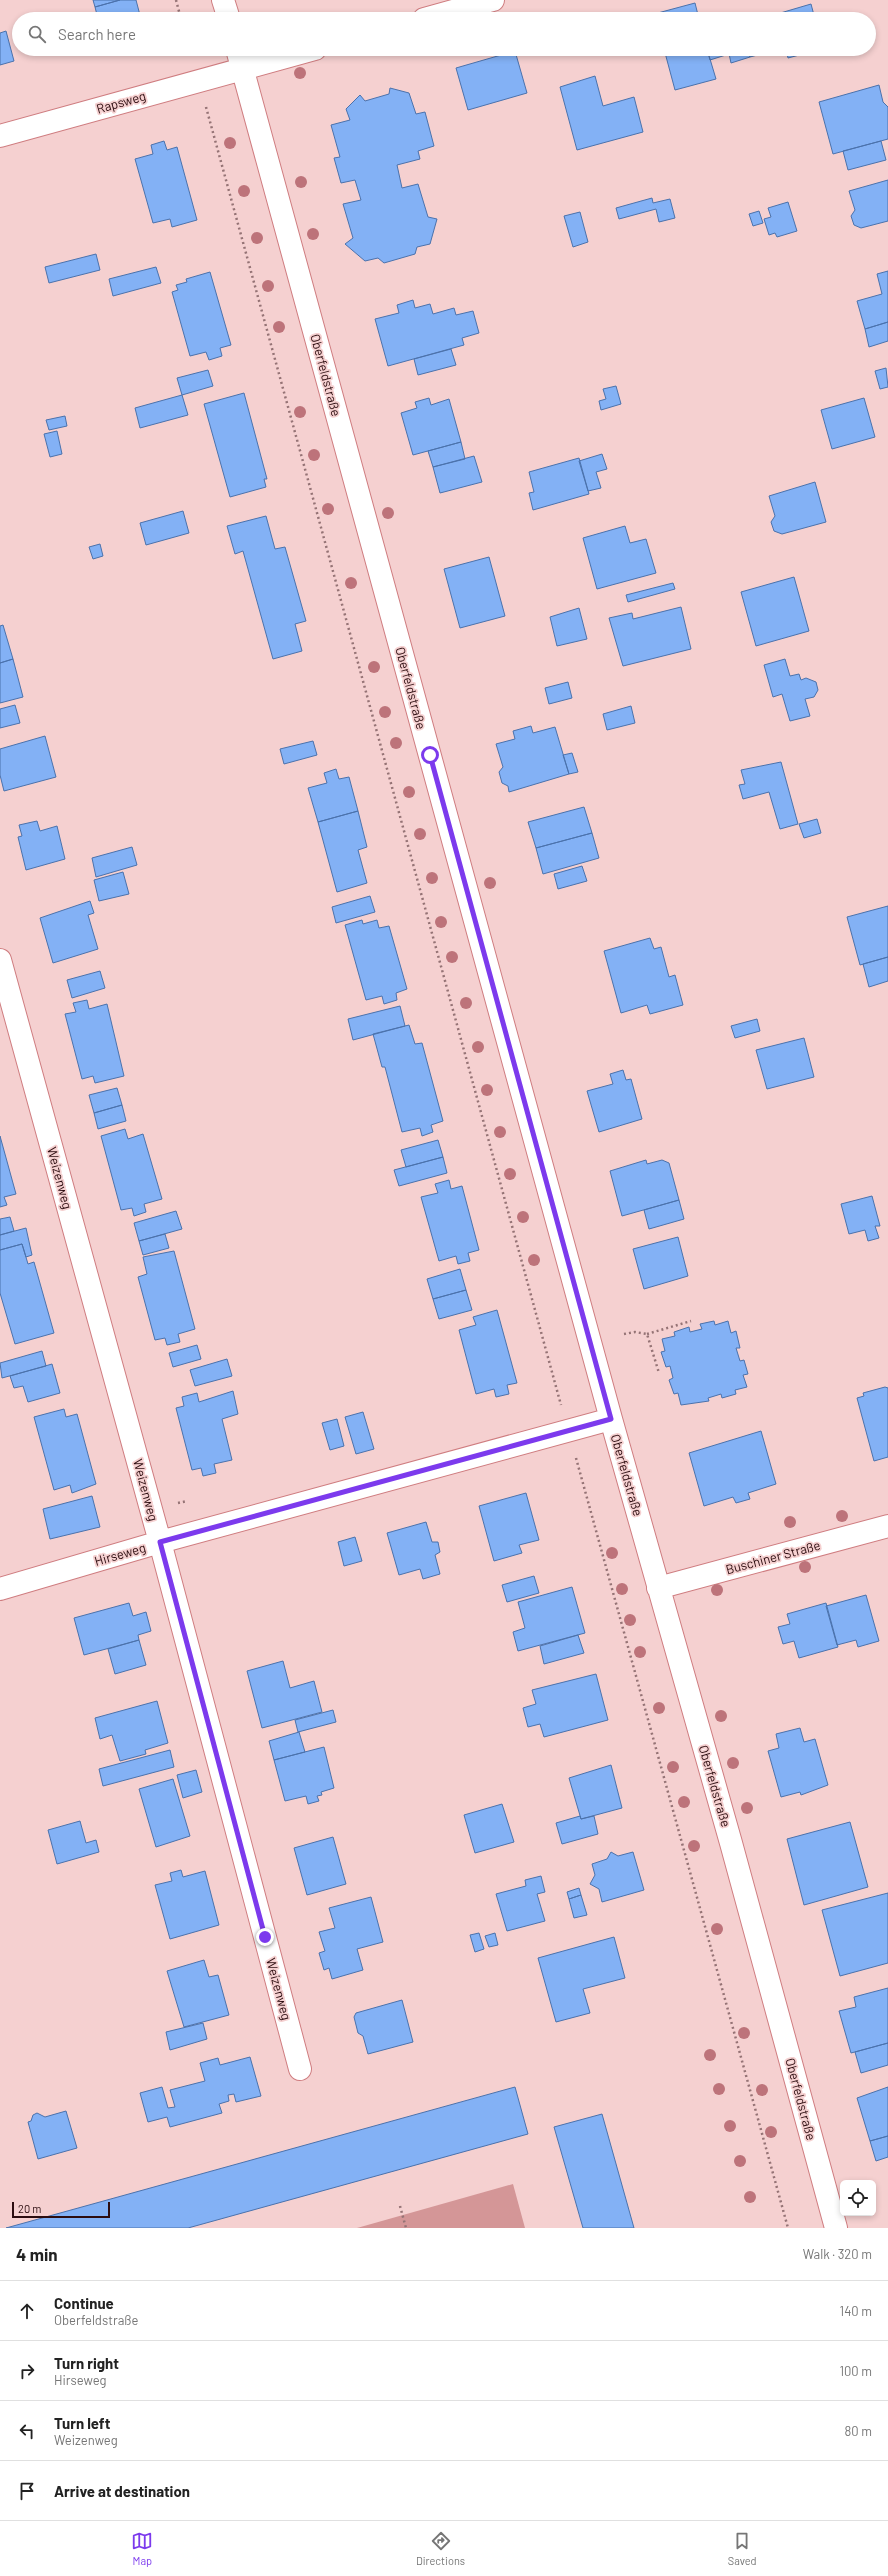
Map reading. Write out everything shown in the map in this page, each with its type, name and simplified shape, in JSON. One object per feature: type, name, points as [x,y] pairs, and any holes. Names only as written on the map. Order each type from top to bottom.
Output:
[{"type":"street","points":[[224,0],[227,12]]},
{"type":"street","points":[[449,12],[493,0]]},
{"type":"street","name":"Rapsweg","points":[[0,136],[198,81],[239,59],[262,56]]},
{"type":"street","name":"Oberfeldstraße","points":[[239,59],[611,1419],[730,1837],[836,2228]]},
{"type":"street","name":"Weizenweg","points":[[0,960],[160,1542],[300,2069]]},
{"type":"street","name":"Hirseweg","points":[[0,1589],[160,1542],[611,1419]]},
{"type":"street","name":"Buschiner Straße","points":[[658,1588],[888,1526]]},
{"type":"path","points":[[176,0],[179,12]]},
{"type":"path","points":[[198,81],[788,2228]]},
{"type":"path","points":[[624,1334],[635,1332],[647,1334],[692,1321]]},
{"type":"path","points":[[647,1334],[659,1373]]},
{"type":"path","points":[[400,2206],[406,2228]]},
{"type":"shaded area","points":[[513,2184],[525,2228],[357,2228]]},
{"type":"building","points":[[93,0],[120,0],[95,7]]},
{"type":"building","points":[[120,0],[136,0],[139,12],[96,12],[95,7]]},
{"type":"building","points":[[695,3],[697,12],[661,12]]},
{"type":"building","points":[[811,4],[813,12],[784,12]]},
{"type":"building","points":[[6,31],[14,61],[0,65],[0,33]]},
{"type":"building","points":[[498,56],[516,56],[527,93],[468,110],[456,68]]},
{"type":"building","points":[[666,56],[709,56],[716,79],[675,90]]},
{"type":"building","points":[[709,56],[723,56],[710,60]]},
{"type":"building","points":[[730,56],[750,56],[750,57],[731,63]]},
{"type":"building","points":[[595,76],[603,106],[634,97],[643,132],[577,150],[560,87]]},
{"type":"building","points":[[879,85],[883,102],[888,107],[888,139],[833,154],[819,102]]},
{"type":"building","points":[[390,88],[409,93],[416,114],[425,112],[434,146],[418,151],[420,159],[397,165],[402,188],[418,184],[428,217],[437,219],[430,244],[417,247],[415,254],[384,263],[378,258],[365,261],[345,244],[353,238],[343,204],[361,200],[355,180],[341,183],[334,158],[340,157],[331,125],[350,120],[346,109],[360,95],[365,101],[389,94]]},
{"type":"building","points":[[164,141],[167,150],[177,147],[197,220],[172,227],[170,219],[153,223],[135,159],[153,154],[151,145]]},
{"type":"building","points":[[881,141],[886,160],[848,170],[843,151]]},
{"type":"building","points":[[888,180],[888,221],[861,228],[854,225],[851,216],[855,210],[849,191]]},
{"type":"building","points":[[652,198],[653,203],[670,199],[675,218],[659,222],[656,209],[619,219],[616,208]]},
{"type":"building","points":[[788,202],[797,231],[777,237],[775,233],[769,235],[764,219],[771,217],[768,208]]},
{"type":"building","points":[[759,211],[763,223],[753,226],[749,214]]},
{"type":"building","points":[[580,212],[588,242],[573,247],[564,216]]},
{"type":"building","points":[[96,254],[100,270],[49,283],[45,267]]},
{"type":"building","points":[[156,267],[161,283],[113,296],[109,279]]},
{"type":"building","points":[[888,271],[888,322],[865,329],[857,301],[882,294],[877,274]]},
{"type":"building","points":[[210,272],[231,345],[220,348],[222,356],[209,360],[206,352],[190,356],[172,292],[178,290],[176,285],[187,282],[186,279]]},
{"type":"building","points":[[413,300],[415,308],[430,304],[433,314],[454,308],[456,315],[473,311],[479,333],[462,338],[464,345],[388,366],[375,319],[399,313],[397,305]]},
{"type":"building","points":[[888,322],[888,341],[869,347],[865,329]]},
{"type":"building","points":[[451,349],[456,365],[418,375],[414,359]]},
{"type":"building","points":[[886,368],[888,387],[880,389],[875,371]]},
{"type":"building","points":[[208,370],[213,386],[182,395],[177,378]]},
{"type":"building","points":[[616,386],[621,404],[601,410],[599,401],[606,399],[603,389]]},
{"type":"building","points":[[244,393],[267,479],[264,479],[266,487],[230,497],[204,404]]},
{"type":"building","points":[[182,395],[188,415],[140,428],[135,408]]},
{"type":"building","points":[[429,398],[431,405],[449,399],[461,442],[413,455],[401,413],[417,408],[415,402]]},
{"type":"building","points":[[864,398],[875,437],[832,449],[821,410]]},
{"type":"building","points":[[65,416],[67,426],[49,430],[46,420]]},
{"type":"building","points":[[57,431],[62,454],[50,457],[44,434]]},
{"type":"building","points":[[461,442],[465,459],[433,467],[428,451]]},
{"type":"building","points":[[602,454],[607,469],[596,472],[601,488],[588,491],[579,461]]},
{"type":"building","points":[[474,456],[482,482],[440,493],[433,467]]},
{"type":"building","points":[[579,458],[589,494],[533,510],[529,493],[534,492],[529,472]]},
{"type":"building","points":[[815,482],[826,522],[782,534],[774,531],[771,522],[775,516],[769,496]]},
{"type":"building","points":[[183,511],[189,533],[146,545],[140,523]]},
{"type":"building","points":[[266,516],[275,549],[285,547],[306,621],[295,624],[302,651],[273,659],[243,551],[235,554],[227,526]]},
{"type":"building","points":[[625,526],[630,543],[646,539],[656,573],[597,589],[583,538]]},
{"type":"building","points":[[100,544],[103,556],[93,559],[89,547]]},
{"type":"building","points":[[489,557],[505,616],[460,628],[444,569]]},
{"type":"building","points":[[794,577],[809,631],[756,646],[741,592]]},
{"type":"building","points":[[673,583],[675,589],[628,602],[626,595]]},
{"type":"building","points":[[681,607],[691,649],[623,666],[609,618],[632,613],[633,619]]},
{"type":"building","points":[[579,608],[587,639],[557,646],[550,617]]},
{"type":"building","points":[[3,625],[13,659],[0,663],[0,626]]},
{"type":"building","points":[[13,659],[23,697],[0,703],[0,663]]},
{"type":"building","points":[[785,659],[790,676],[799,674],[801,680],[806,678],[816,682],[818,690],[814,697],[805,699],[810,716],[790,721],[782,694],[773,697],[764,665]]},
{"type":"building","points":[[568,682],[572,698],[549,704],[545,688]]},
{"type":"building","points":[[15,705],[20,723],[0,728],[0,709]]},
{"type":"building","points":[[631,706],[635,723],[607,730],[603,714]]},
{"type":"building","points":[[531,726],[533,733],[555,727],[569,774],[509,792],[508,786],[502,783],[499,772],[503,767],[496,744],[515,739],[513,731]]},
{"type":"building","points":[[45,736],[56,777],[4,791],[0,775],[0,749]]},
{"type":"building","points":[[313,741],[317,755],[284,764],[280,749]]},
{"type":"building","points":[[572,753],[578,772],[569,774],[563,755]]},
{"type":"building","points":[[781,762],[798,824],[780,829],[769,792],[743,799],[739,785],[745,784],[741,770]]},
{"type":"building","points":[[336,769],[339,779],[349,777],[358,811],[318,822],[308,788],[327,783],[324,773]]},
{"type":"building","points":[[584,807],[592,833],[536,848],[528,822]]},
{"type":"building","points":[[358,811],[367,847],[358,850],[367,883],[337,892],[318,822]]},
{"type":"building","points":[[817,819],[821,833],[804,838],[799,824]]},
{"type":"building","points":[[37,821],[40,831],[57,826],[65,859],[26,870],[18,837],[22,836],[19,825]]},
{"type":"building","points":[[592,833],[599,858],[543,874],[536,848]]},
{"type":"building","points":[[132,847],[137,865],[96,877],[92,858]]},
{"type":"building","points":[[582,866],[587,881],[558,889],[554,874]]},
{"type":"building","points":[[123,872],[129,894],[99,901],[94,880]]},
{"type":"building","points":[[370,896],[375,912],[336,923],[332,907]]},
{"type":"building","points":[[90,901],[94,913],[88,915],[98,949],[53,963],[40,918]]},
{"type":"building","points":[[888,906],[888,957],[860,965],[847,917]]},
{"type":"building","points":[[362,920],[363,924],[377,920],[379,928],[389,926],[407,989],[396,993],[397,1000],[384,1004],[382,996],[366,1000],[345,925]]},
{"type":"building","points":[[650,938],[654,949],[661,947],[669,977],[675,975],[683,1005],[650,1014],[647,1005],[621,1013],[604,951]]},
{"type":"building","points":[[888,957],[888,981],[869,987],[863,964]]},
{"type":"building","points":[[100,971],[105,988],[72,998],[67,980]]},
{"type":"building","points":[[87,1000],[89,1009],[107,1004],[124,1076],[95,1083],[93,1076],[82,1079],[65,1014],[76,1012],[73,1003]]},
{"type":"building","points":[[400,1006],[405,1026],[353,1040],[348,1019]]},
{"type":"building","points":[[757,1019],[760,1031],[735,1038],[731,1026]]},
{"type":"building","points":[[409,1025],[415,1044],[422,1043],[443,1121],[431,1125],[433,1132],[422,1136],[420,1128],[402,1132],[385,1067],[382,1067],[373,1034]]},
{"type":"building","points":[[804,1038],[814,1077],[767,1089],[756,1050]]},
{"type":"building","points":[[623,1070],[626,1080],[631,1079],[642,1119],[599,1132],[587,1091],[613,1084],[610,1074]]},
{"type":"building","points":[[117,1088],[122,1105],[94,1113],[89,1095]]},
{"type":"building","points":[[122,1105],[126,1121],[98,1129],[94,1113]]},
{"type":"building","points":[[125,1129],[128,1139],[143,1134],[162,1199],[144,1204],[146,1212],[134,1216],[132,1208],[121,1210],[101,1136]]},
{"type":"building","points":[[0,1136],[16,1194],[4,1197],[7,1205],[0,1207]]},
{"type":"building","points":[[438,1140],[443,1157],[406,1167],[401,1150]]},
{"type":"building","points":[[443,1157],[447,1173],[399,1186],[394,1170]]},
{"type":"building","points":[[646,1160],[647,1164],[662,1160],[669,1163],[679,1200],[622,1216],[610,1171]]},
{"type":"building","points":[[449,1180],[451,1189],[462,1186],[479,1250],[468,1253],[470,1261],[458,1264],[456,1256],[439,1261],[421,1197],[438,1193],[435,1184]]},
{"type":"building","points":[[872,1196],[880,1226],[875,1226],[879,1238],[868,1241],[865,1230],[849,1234],[841,1204]]},
{"type":"building","points":[[679,1200],[684,1219],[649,1229],[644,1210]]},
{"type":"building","points":[[176,1211],[182,1229],[139,1241],[134,1223]]},
{"type":"building","points":[[10,1217],[14,1231],[0,1235],[0,1219]]},
{"type":"building","points":[[26,1228],[32,1255],[26,1257],[22,1244],[0,1250],[0,1235]]},
{"type":"building","points":[[165,1234],[169,1248],[143,1255],[139,1241]]},
{"type":"building","points":[[678,1237],[688,1276],[644,1289],[633,1249]]},
{"type":"building","points":[[22,1244],[28,1264],[34,1262],[54,1333],[15,1344],[0,1293],[0,1250]]},
{"type":"building","points":[[174,1251],[195,1329],[178,1334],[180,1342],[167,1345],[165,1338],[155,1340],[138,1277],[147,1274],[143,1257]]},
{"type":"building","points":[[460,1269],[466,1290],[433,1299],[427,1279]]},
{"type":"building","points":[[466,1290],[472,1310],[439,1319],[433,1299]]},
{"type":"building","points":[[497,1310],[517,1383],[507,1385],[509,1394],[496,1397],[494,1389],[476,1394],[459,1330],[476,1325],[473,1317]]},
{"type":"building","points":[[714,1321],[715,1325],[728,1321],[731,1333],[736,1331],[740,1348],[736,1348],[740,1361],[744,1360],[748,1374],[743,1375],[747,1387],[735,1390],[736,1394],[722,1398],[721,1394],[708,1398],[709,1401],[681,1405],[678,1393],[674,1394],[669,1380],[673,1378],[670,1366],[666,1367],[661,1352],[665,1351],[662,1339],[675,1336],[674,1332],[689,1327],[690,1332],[702,1329],[700,1324]]},
{"type":"building","points":[[197,1345],[201,1359],[173,1367],[169,1353]]},
{"type":"building","points":[[42,1351],[46,1366],[2,1378],[0,1363]]},
{"type":"building","points":[[227,1359],[232,1376],[195,1386],[190,1370]]},
{"type":"building","points":[[52,1364],[60,1393],[28,1402],[23,1386],[14,1388],[10,1376]]},
{"type":"building","points":[[885,1387],[888,1388],[888,1457],[874,1461],[857,1398],[864,1396],[863,1393]]},
{"type":"building","points":[[233,1391],[238,1414],[222,1419],[232,1460],[214,1464],[216,1473],[203,1476],[201,1468],[192,1470],[176,1408],[184,1406],[182,1397],[197,1393],[199,1402]]},
{"type":"building","points":[[64,1409],[66,1417],[77,1414],[96,1484],[72,1493],[70,1485],[54,1490],[34,1417]]},
{"type":"building","points":[[363,1412],[374,1449],[356,1454],[345,1417]]},
{"type":"building","points":[[337,1419],[344,1446],[330,1450],[322,1423]]},
{"type":"building","points":[[761,1431],[776,1484],[748,1493],[750,1499],[736,1503],[733,1497],[704,1506],[689,1453]]},
{"type":"building","points":[[526,1493],[539,1540],[519,1545],[522,1553],[494,1561],[479,1506]]},
{"type":"building","points":[[92,1496],[100,1527],[50,1539],[43,1509]]},
{"type":"building","points":[[426,1522],[432,1542],[438,1542],[440,1552],[435,1555],[440,1574],[423,1579],[420,1569],[399,1575],[387,1533]]},
{"type":"building","points":[[355,1537],[362,1561],[344,1566],[338,1542]]},
{"type":"building","points":[[534,1576],[539,1593],[507,1602],[502,1585]]},
{"type":"building","points":[[572,1587],[585,1633],[518,1651],[513,1632],[525,1628],[518,1602]]},
{"type":"building","points":[[866,1595],[879,1641],[858,1647],[856,1640],[837,1645],[826,1606]]},
{"type":"building","points":[[129,1603],[133,1616],[146,1612],[151,1631],[138,1635],[139,1640],[84,1655],[74,1618]]},
{"type":"building","points":[[826,1603],[838,1647],[799,1658],[794,1641],[783,1644],[778,1627],[790,1624],[787,1614]]},
{"type":"building","points":[[578,1635],[584,1653],[544,1664],[540,1646]]},
{"type":"building","points":[[139,1640],[146,1665],[115,1674],[108,1649]]},
{"type":"building","points":[[283,1661],[290,1688],[314,1681],[322,1712],[262,1728],[247,1671]]},
{"type":"building","points":[[596,1674],[608,1720],[544,1737],[540,1724],[528,1727],[523,1708],[536,1704],[532,1690]]},
{"type":"building","points":[[157,1701],[168,1743],[145,1750],[146,1754],[120,1761],[112,1735],[100,1739],[95,1718]]},
{"type":"building","points":[[333,1710],[336,1722],[298,1732],[295,1720]]},
{"type":"building","points":[[800,1728],[804,1742],[815,1739],[828,1785],[801,1795],[800,1792],[781,1797],[768,1751],[779,1748],[776,1734]]},
{"type":"building","points":[[299,1732],[305,1752],[274,1760],[269,1741]]},
{"type":"building","points":[[324,1747],[334,1788],[321,1792],[322,1795],[317,1796],[319,1801],[308,1804],[306,1796],[285,1801],[274,1760]]},
{"type":"building","points":[[170,1750],[174,1767],[103,1786],[99,1769]]},
{"type":"building","points":[[611,1765],[622,1808],[581,1819],[569,1778]]},
{"type":"building","points":[[196,1770],[202,1792],[183,1798],[177,1775]]},
{"type":"building","points":[[173,1779],[190,1836],[156,1847],[139,1789]]},
{"type":"building","points":[[502,1804],[514,1842],[475,1853],[464,1815]]},
{"type":"building","points":[[580,1816],[581,1819],[594,1816],[598,1834],[562,1844],[556,1823]]},
{"type":"building","points":[[80,1821],[86,1843],[96,1840],[99,1852],[57,1864],[48,1830]]},
{"type":"building","points":[[850,1822],[868,1887],[804,1905],[787,1839]]},
{"type":"building","points":[[333,1837],[346,1884],[307,1895],[294,1848]]},
{"type":"building","points":[[611,1852],[618,1856],[633,1852],[644,1890],[602,1902],[599,1889],[590,1884],[595,1875],[592,1864],[607,1859]]},
{"type":"building","points":[[181,1870],[183,1877],[205,1871],[219,1925],[170,1939],[155,1885],[172,1881],[170,1873]]},
{"type":"building","points":[[541,1876],[545,1892],[537,1894],[545,1921],[507,1931],[496,1894],[526,1886],[525,1880]]},
{"type":"building","points":[[579,1888],[581,1895],[569,1899],[567,1892]]},
{"type":"building","points":[[888,1893],[888,1963],[840,1976],[822,1910]]},
{"type":"building","points":[[581,1895],[587,1915],[574,1918],[569,1899]]},
{"type":"building","points":[[371,1897],[383,1942],[357,1949],[363,1970],[332,1979],[329,1968],[324,1970],[319,1953],[325,1951],[319,1932],[335,1928],[329,1908]]},
{"type":"building","points":[[479,1933],[484,1949],[475,1952],[470,1935]]},
{"type":"building","points":[[495,1933],[498,1945],[489,1947],[485,1936]]},
{"type":"building","points":[[614,1937],[625,1978],[583,1989],[590,2013],[556,2022],[538,1958]]},
{"type":"building","points":[[204,1960],[209,1977],[218,1975],[229,2015],[184,2027],[167,1971]]},
{"type":"building","points":[[888,1988],[888,2043],[851,2053],[839,2011],[856,2007],[854,1997]]},
{"type":"building","points":[[402,2000],[413,2042],[368,2054],[363,2036],[358,2033],[354,2017],[356,2013]]},
{"type":"building","points":[[203,2023],[207,2039],[170,2050],[166,2032]]},
{"type":"building","points":[[888,2043],[888,2065],[861,2073],[855,2052]]},
{"type":"building","points":[[250,2057],[261,2096],[236,2102],[234,2094],[228,2095],[229,2101],[219,2104],[222,2113],[170,2127],[167,2117],[148,2122],[140,2093],[162,2087],[168,2108],[175,2107],[170,2090],[205,2081],[200,2063],[218,2058],[220,2065]]},
{"type":"building","points":[[515,2087],[528,2134],[188,2228],[6,2228]]},
{"type":"building","points":[[888,2087],[888,2136],[870,2141],[857,2098]]},
{"type":"building","points":[[66,2111],[77,2148],[38,2159],[28,2122],[31,2121],[33,2115],[37,2113],[45,2117]]},
{"type":"building","points":[[602,2114],[634,2228],[583,2228],[554,2127]]},
{"type":"building","points":[[888,2136],[888,2157],[876,2161],[870,2141]]},
{"type":"route","points":[[265,1937],[160,1542],[611,1419],[430,755]]}]
